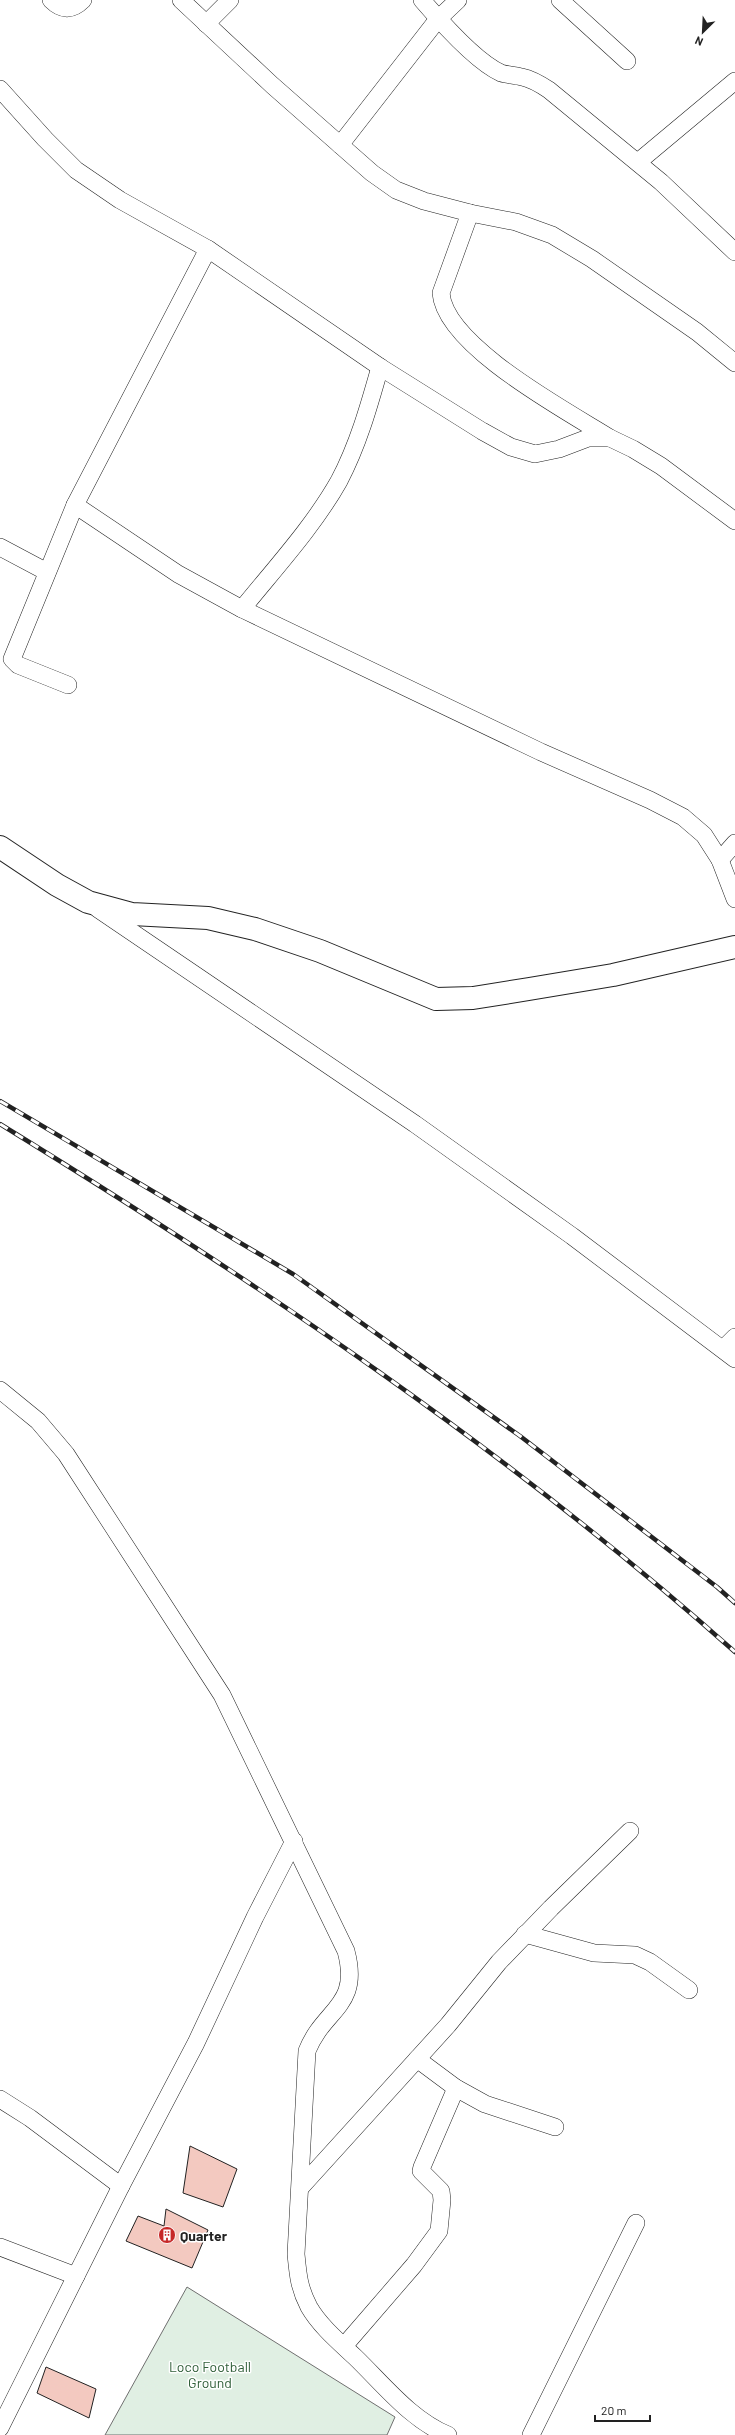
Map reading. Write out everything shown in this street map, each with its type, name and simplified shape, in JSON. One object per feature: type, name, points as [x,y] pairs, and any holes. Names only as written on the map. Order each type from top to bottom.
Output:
[{"type":"main road","points":[[0,847],[57,886],[88,902],[132,914],[208,918],[255,929],[320,951],[436,998],[473,998],[529,990],[614,975],[735,947]]},
{"type":"street","points":[[51,0],[61,8],[69,10],[83,0]]},
{"type":"street","points":[[181,0],[340,145],[396,190],[424,201],[470,213],[516,222],[552,235],[592,259],[697,332],[735,363]]},
{"type":"street","points":[[206,24],[230,0]]},
{"type":"street","points":[[422,0],[438,19],[489,66],[502,73],[537,82],[638,162],[732,245]]},
{"type":"street","points":[[340,145],[438,19],[458,0]]},
{"type":"street","points":[[560,0],[627,61]]},
{"type":"street","points":[[638,162],[735,81]]},
{"type":"street","points":[[0,89],[45,140],[76,170],[120,200],[208,249],[380,367],[482,431],[511,447],[535,454],[559,450],[588,438],[610,438]]},
{"type":"street","points":[[470,213],[441,293],[442,304],[446,314],[459,330],[489,358],[533,390],[610,438],[634,449],[661,466],[735,521]]},
{"type":"street","points":[[68,685],[18,665],[12,659],[75,505],[208,249]]},
{"type":"street","points":[[242,609],[316,517],[339,481],[367,414],[380,367]]},
{"type":"street","points":[[75,505],[178,574],[242,609],[542,752],[650,800],[683,817],[704,835],[720,860],[735,899]]},
{"type":"street","points":[[0,547],[47,572]]},
{"type":"street","points":[[720,860],[735,843]]},
{"type":"street","points":[[88,902],[415,1124],[572,1236],[729,1354],[735,1337]]},
{"type":"street","points":[[0,1390],[38,1421],[66,1454],[162,1600],[222,1695],[294,1841],[346,1952],[351,1970],[349,1987],[340,2006],[313,2036],[307,2051],[301,2187],[296,2254],[299,2284],[310,2309],[344,2346],[409,2410],[439,2433]]},
{"type":"street","points":[[301,2187],[417,2059],[526,1934],[630,1831]]},
{"type":"street","points":[[0,2428],[121,2186],[190,2057],[255,1917],[294,1841]]},
{"type":"street","points":[[526,1934],[594,1953],[635,1955],[650,1962],[689,1990]]},
{"type":"street","points":[[417,2059],[456,2088],[485,2104],[555,2127]]},
{"type":"street","points":[[344,2346],[414,2265],[439,2231],[442,2200],[441,2191],[421,2171],[456,2088]]},
{"type":"street","points":[[0,2099],[30,2118],[121,2186]]},
{"type":"street","points":[[531,2435],[636,2223]]},
{"type":"street","points":[[0,2247],[76,2276]]},
{"type":"green space","name":"Loco Football Ground","points":[[187,2287],[395,2417],[387,2435],[105,2435]]},
{"type":"building","name":"Quarter","points":[[190,2146],[237,2169],[223,2207],[183,2193]]},
{"type":"building","name":"Quarter","points":[[166,2209],[208,2230],[192,2268],[126,2241],[138,2216],[164,2226]]},
{"type":"building","points":[[46,2367],[96,2389],[89,2418],[37,2393]]},
{"type":"railway","points":[[0,1101],[293,1274],[520,1436],[717,1587],[735,1603]]},
{"type":"railway","points":[[0,1124],[96,1184],[286,1307],[471,1438],[561,1507],[649,1578],[735,1652]]},
{"type":"place","name":"Quarter","points":[[167,2235]]}]
